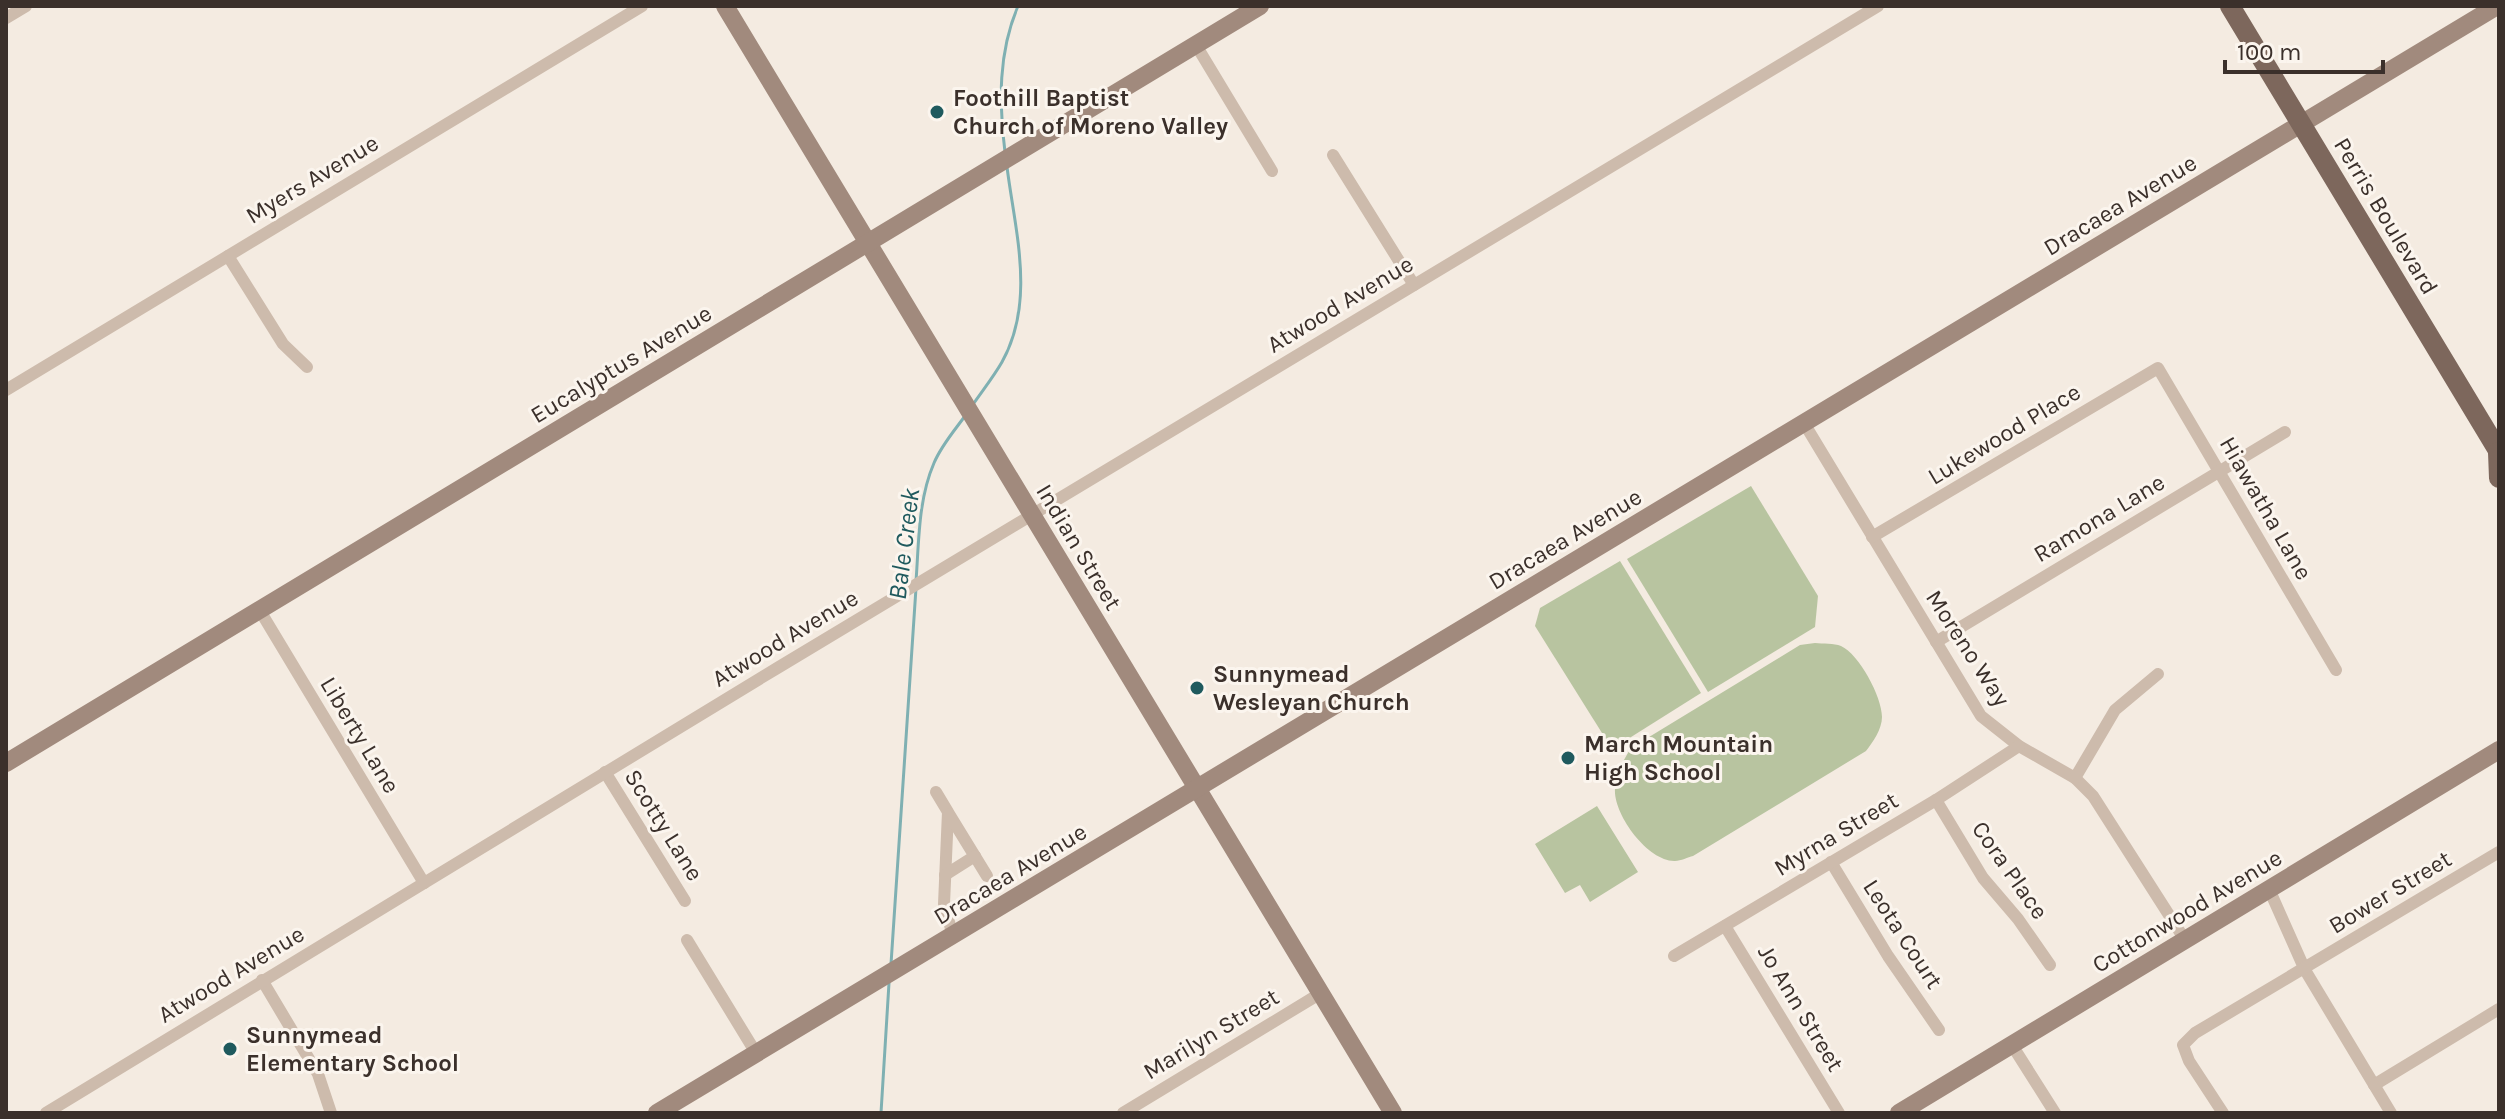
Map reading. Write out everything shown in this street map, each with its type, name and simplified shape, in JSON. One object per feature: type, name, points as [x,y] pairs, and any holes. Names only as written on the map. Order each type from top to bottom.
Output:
[{"type":"main road","name":"Perris Boulevard","points":[[2230,6],[2499,452],[2499,478]]},
{"type":"street","points":[[6,18],[26,6]]},
{"type":"street","name":"Myers Avenue","points":[[6,390],[642,6]]},
{"type":"street","name":"Indian Street","points":[[725,6],[1393,1113]]},
{"type":"street","name":"Eucalyptus Avenue","points":[[6,763],[1260,6]]},
{"type":"street","name":"Atwood Avenue","points":[[46,1113],[605,772],[1878,6]]},
{"type":"street","name":"Dracaea Avenue","points":[[657,1113],[2498,7]]},
{"type":"street","points":[[1196,45],[1272,171]]},
{"type":"street","points":[[1333,155],[1414,285]]},
{"type":"street","points":[[228,256],[283,344],[307,367]]},
{"type":"street","name":"Hiawatha Lane","points":[[2158,368],[2336,670]]},
{"type":"street","name":"Lukewood Place","points":[[1872,537],[2158,368]]},
{"type":"street","name":"Moreno Way","points":[[1804,423],[1981,716],[2019,746],[2075,778],[2093,796],[2185,940]]},
{"type":"street","name":"Ramona Lane","points":[[1936,642],[2285,432]]},
{"type":"street","name":"Liberty Lane","points":[[259,609],[424,883]]},
{"type":"street","points":[[2075,778],[2115,710],[2158,674]]},
{"type":"street","name":"Myrna Street","points":[[1674,956],[1936,800],[2019,746]]},
{"type":"street","name":"Cottonwood Avenue","points":[[1899,1113],[2499,750]]},
{"type":"street","name":"Scotty Lane","points":[[605,772],[685,901]]},
{"type":"street","points":[[936,792],[987,876]]},
{"type":"street","name":"Cora Place","points":[[1936,800],[1983,878],[2018,919],[2050,965]]},
{"type":"street","points":[[948,812],[944,904],[953,936]]},
{"type":"street","name":"Bower Street","points":[[2223,1113],[2189,1061],[2183,1045],[2195,1033],[2499,852]]},
{"type":"street","points":[[945,875],[975,856]]},
{"type":"street","name":"Leota Court","points":[[1831,862],[1888,956],[1939,1030]]},
{"type":"street","points":[[2269,889],[2305,970],[2391,1113]]},
{"type":"street","name":"Jo Ann Street","points":[[1725,926],[1839,1113]]},
{"type":"street","points":[[687,940],[756,1053]]},
{"type":"street","points":[[262,980],[318,1074],[331,1113]]},
{"type":"street","name":"Marilyn Street","points":[[1123,1113],[1321,993]]},
{"type":"street","points":[[2374,1085],[2499,1009]]},
{"type":"street","points":[[2012,1045],[2055,1113]]},
{"type":"green space","points":[[1751,486],[1818,596],[1815,627],[1708,692],[1627,559]]},
{"type":"green space","points":[[1620,561],[1701,693],[1612,749],[1535,626],[1540,608]]},
{"type":"green space","points":[[1800,645],[1838,645],[1848,651],[1874,688],[1882,722],[1866,751],[1693,856],[1675,861],[1654,854],[1634,835],[1616,799],[1617,778],[1631,748]]},
{"type":"green space","points":[[1597,806],[1638,872],[1590,902],[1580,885],[1565,893],[1535,844]]},
{"type":"waterway","name":"Bale Creek","points":[[1005,152],[1002,78],[1007,42],[1018,6]]},
{"type":"waterway","name":"Bale Creek","points":[[974,403],[1002,362],[1018,315],[1020,266],[1007,167]]},
{"type":"waterway","name":"Bale Creek","points":[[916,581],[920,521],[929,477],[940,451],[965,416]]},
{"type":"waterway","name":"Bale Creek","points":[[891,964],[916,588]]},
{"type":"waterway","name":"Bale Creek","points":[[881,1113],[889,983]]},
{"type":"place","name":"Foothill Baptist Church of Moreno Valley","points":[[937,112]]},
{"type":"place","name":"Sunnymead Wesleyan Church","points":[[1197,688]]},
{"type":"place","name":"March Mountain High School","points":[[1568,758]]},
{"type":"place","name":"Sunnymead Elementary School","points":[[230,1049]]}]
